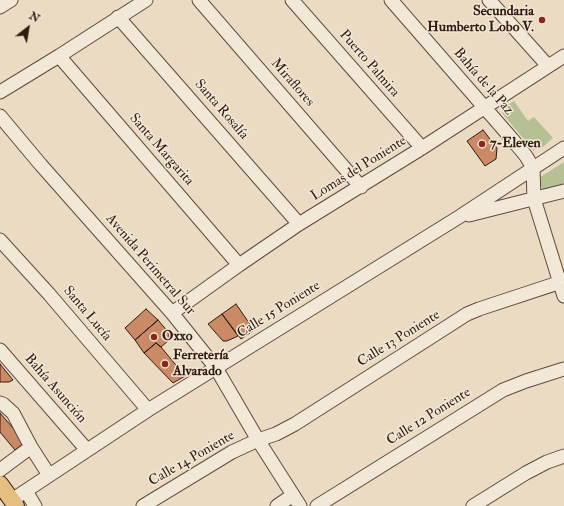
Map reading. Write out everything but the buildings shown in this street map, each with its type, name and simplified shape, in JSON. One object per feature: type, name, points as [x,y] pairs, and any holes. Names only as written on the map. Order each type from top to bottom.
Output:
[{"type":"main road","points":[[0,484],[8,502]]},
{"type":"street","points":[[0,7],[11,0]]},
{"type":"street","points":[[0,92],[146,0]]},
{"type":"street","name":"Miraflores","points":[[199,0],[361,187]]},
{"type":"street","name":"Puerto Palmira","points":[[292,0],[422,148]]},
{"type":"street","name":"Bahía de la Paz","points":[[391,0],[521,150],[533,168]]},
{"type":"street","points":[[489,0],[548,66]]},
{"type":"street","name":"Santa Rosalía","points":[[118,17],[299,224]]},
{"type":"street","name":"Santa Margarita","points":[[59,56],[239,265]]},
{"type":"street","name":"Lomas del Poniente","points":[[172,313],[299,224],[361,187],[564,56]]},
{"type":"street","name":"Avenida Perimetral Sur","points":[[0,116],[41,165],[172,313],[216,368],[258,440],[297,501]]},
{"type":"street","name":"Calle 15 Poniente","points":[[8,502],[148,410],[459,217],[564,148]]},
{"type":"street","points":[[533,168],[534,199],[562,282],[564,296]]},
{"type":"street","points":[[459,217],[564,191]]},
{"type":"street","name":"Santa Lucía","points":[[0,240],[49,294],[148,410]]},
{"type":"street","name":"Calle 13 Poniente","points":[[258,440],[276,434],[295,424],[478,308],[562,282]]},
{"type":"street","name":"Bahía Asunción","points":[[0,350],[87,450]]},
{"type":"street","name":"Calle 12 Poniente","points":[[318,506],[503,390],[515,384],[564,369]]},
{"type":"street","points":[[0,403],[13,413],[49,475]]},
{"type":"street","name":"Calle 14 Poniente","points":[[143,506],[232,452],[258,440]]},
{"type":"street","points":[[0,470],[31,446]]},
{"type":"street","points":[[473,506],[526,473],[547,462],[564,456]]},
{"type":"street","points":[[26,491],[35,506]]},
{"type":"street","points":[[277,506],[297,501]]},
{"type":"green space","points":[[514,101],[528,121],[534,117],[553,138],[543,147],[533,150],[502,113],[504,107]]},
{"type":"green space","points":[[564,162],[564,186],[543,193],[539,178]]},
{"type":"place","name":"Secundaria Humberto Lobo V.","points":[[542,20]]},
{"type":"place","name":"7-Eleven","points":[[482,144]]},
{"type":"place","name":"Oxxo","points":[[154,337]]},
{"type":"place","name":"Ferretería Alvarado","points":[[165,364]]}]
